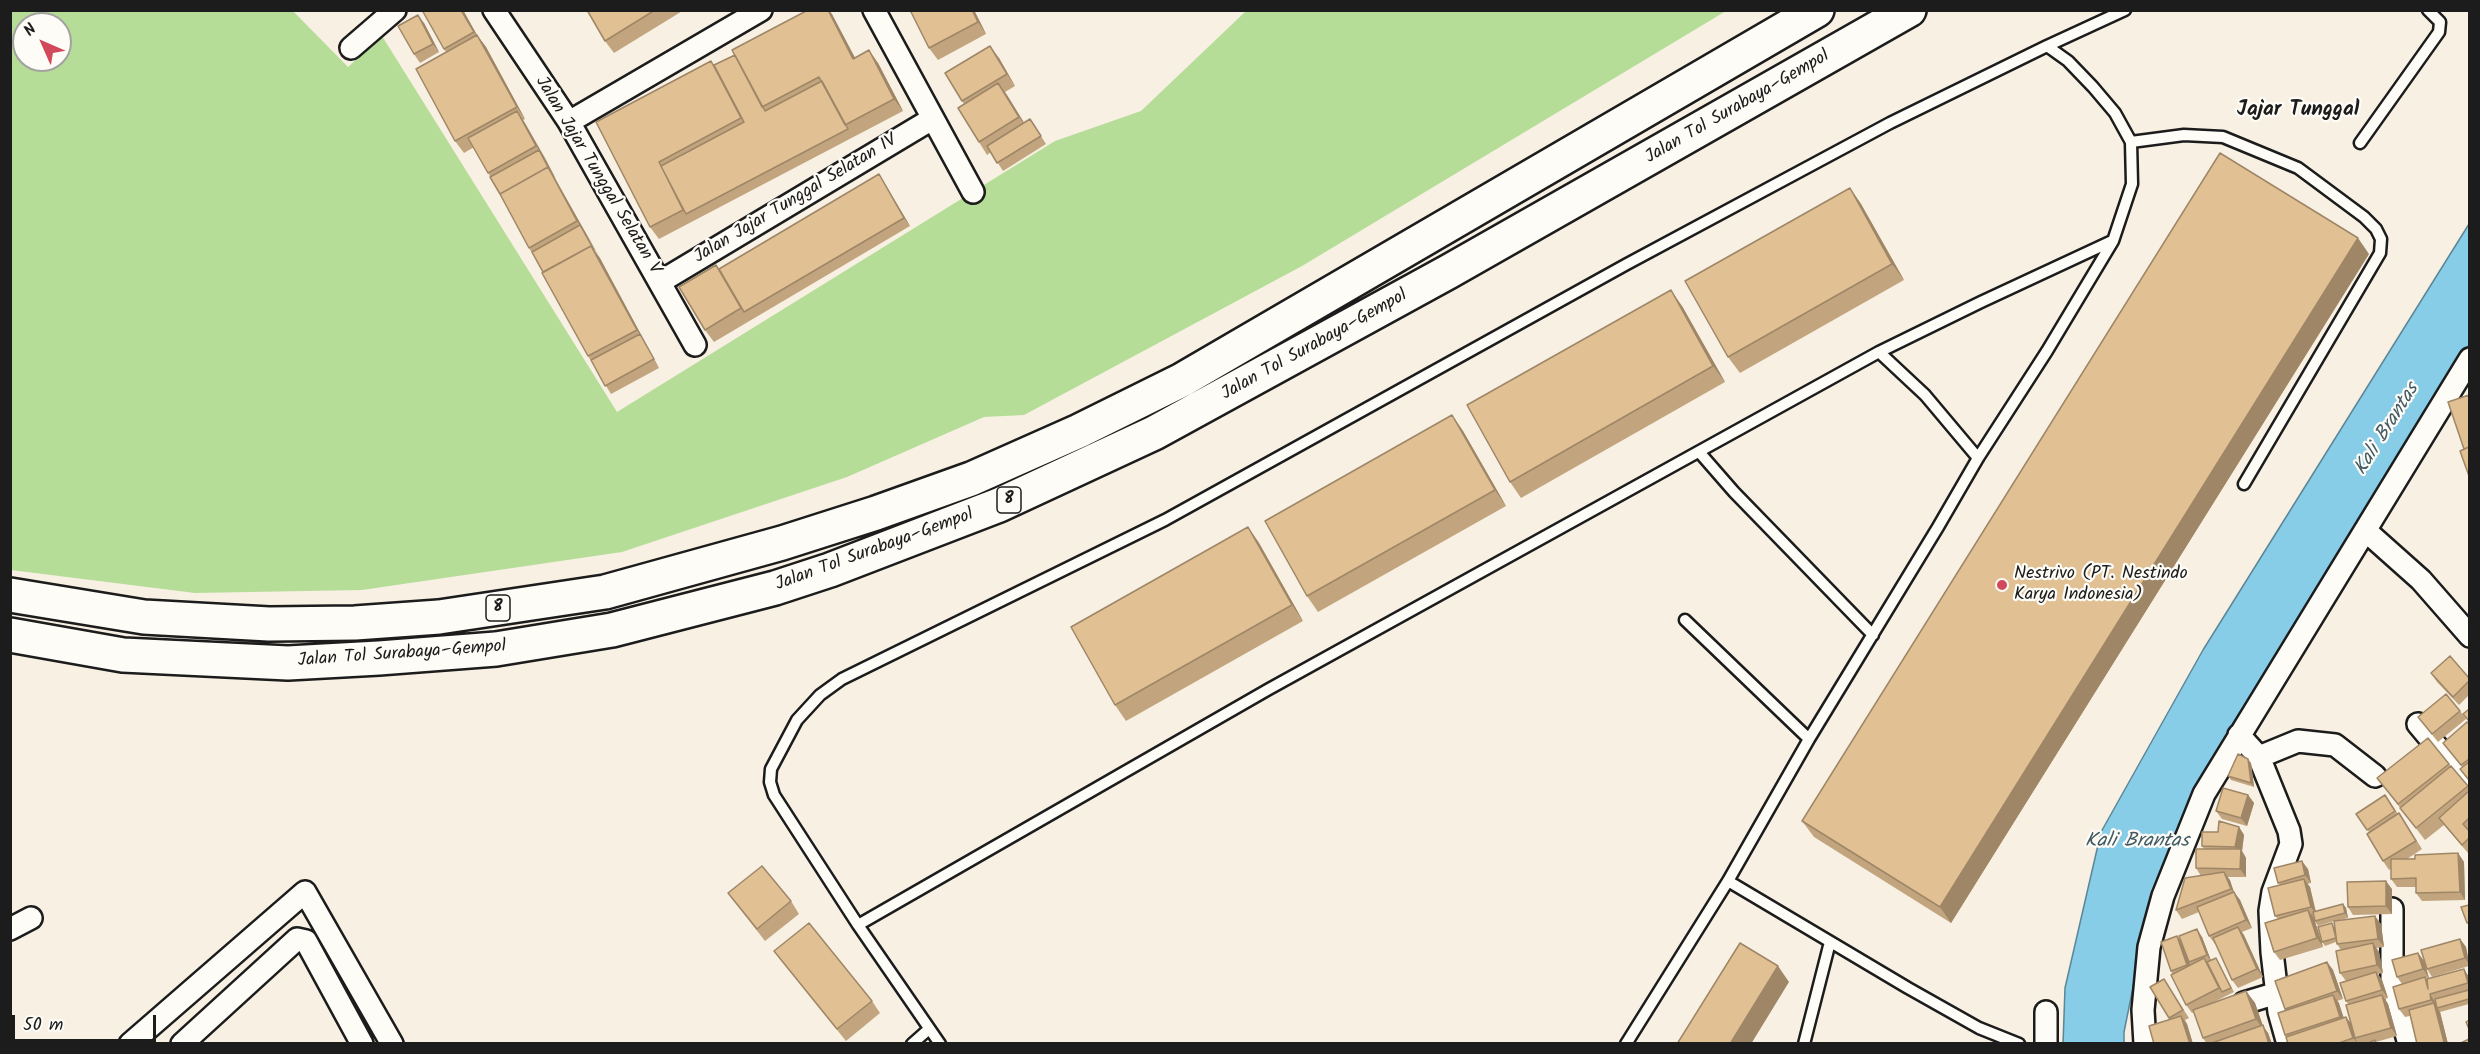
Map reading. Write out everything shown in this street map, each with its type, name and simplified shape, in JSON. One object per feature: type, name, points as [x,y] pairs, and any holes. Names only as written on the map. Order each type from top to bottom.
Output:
[{"type":"highway","name":"Jalan Tol Surabaya–Gempol","points":[[10,595],[144,617],[259,624],[355,623],[439,617],[605,592],[782,543],[876,513],[981,474],[1079,431],[1182,380],[1817,10]]},
{"type":"highway","name":"Jalan Tol Surabaya–Gempol","points":[[10,635],[123,655],[288,663],[496,649],[612,630],[775,588],[830,570],[999,505],[1154,433],[1438,278],[1909,10]]},
{"type":"street","points":[[351,48],[395,10]]},
{"type":"street","name":"Jalan Jajar Tunggal Selatan V","points":[[494,10],[569,122],[695,345]]},
{"type":"street","points":[[569,122],[761,10]]},
{"type":"street","points":[[874,10],[973,192]]},
{"type":"street","name":"Jalan Jajar Tunggal Selatan IV","points":[[660,282],[932,119]]},
{"type":"street","points":[[2145,1044],[2143,1010],[2149,947],[2163,896],[2204,794],[2469,359]]},
{"type":"street","points":[[2366,531],[2421,580],[2469,636]]},
{"type":"street","points":[[2418,724],[2469,786]]},
{"type":"street","points":[[2239,735],[2259,757],[2289,831],[2291,844],[2274,891],[2270,911],[2279,1012],[2288,1044]]},
{"type":"street","points":[[2259,757],[2298,741],[2335,745],[2375,776]]},
{"type":"street","points":[[130,1044],[305,892],[392,1044]]},
{"type":"street","points":[[2392,909],[2392,984],[2409,1044]]},
{"type":"street","points":[[10,929],[31,918]]},
{"type":"street","points":[[182,1044],[297,939],[306,941],[362,1044]]},
{"type":"street","points":[[2244,1003],[2277,993]]},
{"type":"street","points":[[2046,1012],[2046,1044]]},
{"type":"lane","points":[[940,1044],[858,925],[774,795],[770,783],[771,769],[797,720],[820,695],[842,679],[1165,520],[1890,123],[2125,10]]},
{"type":"lane","points":[[2360,143],[2439,32],[2440,22],[2428,10]]},
{"type":"lane","points":[[1626,1044],[1728,881],[1809,739],[1977,458],[2047,351],[2113,240],[2132,184],[2131,142],[2115,113],[2093,87],[2068,61],[2047,46]]},
{"type":"lane","points":[[2131,142],[2184,135],[2223,136],[2298,168],[2364,218],[2376,229],[2381,239],[2379,253],[2244,484]]},
{"type":"lane","points":[[858,925],[1269,688],[1700,453],[1879,352],[2113,240]]},
{"type":"lane","points":[[1879,352],[1925,395],[1977,458]]},
{"type":"lane","points":[[1700,453],[1734,492],[1873,635]]},
{"type":"lane","points":[[1685,620],[1809,739]]},
{"type":"lane","points":[[1728,881],[1979,1028],[2019,1044]]},
{"type":"lane","points":[[1804,1044],[1830,942]]},
{"type":"lane","points":[[912,1044],[929,1029]]},
{"type":"green space","points":[[11,11],[293,11],[348,67],[382,36],[617,412],[1055,141],[1141,111],[1246,11],[1726,11],[1302,266],[1024,415],[984,417],[847,477],[622,552],[362,590],[195,593],[11,570]]},
{"type":"water","name":"Kali Brantas","points":[[2469,224],[2469,345],[2203,785],[2150,904],[2124,1032],[2124,1043],[2063,1044],[2065,988],[2101,832],[2203,650]]},
{"type":"building","points":[[422,10],[461,10],[474,32],[444,49]]},
{"type":"building","points":[[587,10],[655,10],[605,41]]},
{"type":"building","points":[[808,10],[828,10],[853,59],[869,50],[894,99],[845,125],[819,77],[762,107],[732,50]]},
{"type":"building","points":[[910,10],[972,10],[978,22],[929,48]]},
{"type":"building","points":[[418,15],[433,44],[414,54],[398,26]]},
{"type":"building","points":[[477,35],[517,107],[455,141],[416,69]]},
{"type":"building","points":[[990,46],[1007,74],[962,101],[945,73]]},
{"type":"building","points":[[735,55],[765,111],[822,81],[848,129],[686,214],[661,166],[744,122],[714,65]]},
{"type":"building","points":[[711,61],[741,118],[659,162],[683,210],[650,227],[596,122]]},
{"type":"building","points":[[998,83],[1019,117],[979,142],[958,108]]},
{"type":"building","points":[[517,111],[536,146],[488,173],[468,138]]},
{"type":"building","points":[[1030,119],[1041,136],[997,163],[987,146]]},
{"type":"building","points":[[539,150],[548,167],[500,194],[490,177]]},
{"type":"building","points":[[2220,153],[2358,238],[1940,907],[1802,821]]},
{"type":"building","points":[[548,167],[577,221],[529,248],[500,194]]},
{"type":"building","points":[[879,174],[904,218],[744,312],[719,269]]},
{"type":"building","points":[[1850,188],[1892,264],[1728,357],[1685,281]]},
{"type":"building","points":[[580,225],[594,250],[591,246],[543,272],[532,252]]},
{"type":"building","points":[[591,246],[637,330],[588,356],[542,273]]},
{"type":"building","points":[[716,265],[741,308],[705,330],[679,287]]},
{"type":"building","points":[[1671,290],[1713,366],[1510,482],[1467,405]]},
{"type":"building","points":[[640,334],[654,359],[605,386],[591,360]]},
{"type":"building","points":[[2469,395],[2469,447],[2464,449],[2448,402]]},
{"type":"building","points":[[1452,415],[1495,490],[1307,596],[1265,521]]},
{"type":"building","points":[[2469,447],[2469,476],[2460,451]]},
{"type":"building","points":[[1248,527],[1292,605],[1115,705],[1071,627]]},
{"type":"building","points":[[2450,656],[2469,678],[2469,681],[2453,697],[2431,673]]},
{"type":"building","points":[[2446,694],[2460,711],[2432,734],[2418,717]]},
{"type":"building","points":[[2469,709],[2469,721],[2463,714]]},
{"type":"building","points":[[2467,722],[2469,724],[2469,759],[2461,765],[2443,743]]},
{"type":"building","points":[[2428,738],[2449,764],[2398,804],[2377,778]]},
{"type":"building","points":[[2238,754],[2248,759],[2251,783],[2228,776]]},
{"type":"building","points":[[2469,762],[2469,780],[2460,769]]},
{"type":"building","points":[[2451,766],[2468,786],[2416,828],[2400,808]]},
{"type":"building","points":[[2223,788],[2248,795],[2241,818],[2216,811]]},
{"type":"building","points":[[2469,791],[2469,818],[2463,824],[2469,831],[2469,838],[2462,845],[2439,818]]},
{"type":"building","points":[[2385,795],[2395,811],[2367,830],[2356,814]]},
{"type":"building","points":[[2399,813],[2416,841],[2383,861],[2367,834]]},
{"type":"building","points":[[2219,821],[2239,827],[2235,847],[2202,846],[2202,832],[2218,832]]},
{"type":"building","points":[[2196,849],[2241,849],[2240,869],[2196,868]]},
{"type":"building","points":[[2458,853],[2460,892],[2416,893],[2416,878],[2391,879],[2391,859],[2415,859],[2415,855]]},
{"type":"building","points":[[2302,861],[2305,875],[2278,883],[2274,868]]},
{"type":"building","points":[[762,866],[791,901],[757,929],[728,893]]},
{"type":"building","points":[[2224,872],[2231,889],[2176,910],[2185,878]]},
{"type":"building","points":[[2304,879],[2311,907],[2275,916],[2268,888]]},
{"type":"building","points":[[2386,881],[2386,906],[2348,907],[2347,882]]},
{"type":"building","points":[[2234,892],[2246,920],[2209,936],[2197,907]]},
{"type":"building","points":[[2343,904],[2345,913],[2315,921],[2313,912]]},
{"type":"building","points":[[2469,905],[2469,922],[2467,923],[2461,907]]},
{"type":"building","points":[[2308,910],[2317,938],[2274,952],[2265,923]]},
{"type":"building","points":[[2375,916],[2378,939],[2337,944],[2334,921]]},
{"type":"building","points":[[809,923],[872,1001],[837,1029],[774,951]]},
{"type":"building","points":[[2332,923],[2336,938],[2322,942],[2318,927]]},
{"type":"building","points":[[2238,927],[2257,969],[2232,980],[2213,938]]},
{"type":"building","points":[[2197,929],[2207,955],[2189,962],[2179,936]]},
{"type":"building","points":[[2177,936],[2187,965],[2171,971],[2161,942]]},
{"type":"building","points":[[2460,939],[2465,958],[2427,969],[2421,950]]},
{"type":"building","points":[[1740,943],[1778,966],[1730,1044],[1677,1044]]},
{"type":"building","points":[[2373,943],[2377,965],[2340,973],[2336,951]]},
{"type":"building","points":[[2418,953],[2423,969],[2397,977],[2392,960]]},
{"type":"building","points":[[2204,958],[2219,988],[2186,1005],[2171,975]]},
{"type":"building","points":[[2216,958],[2231,988],[2222,992],[2207,962]]},
{"type":"building","points":[[2327,962],[2337,991],[2285,1009],[2275,981]]},
{"type":"building","points":[[2464,969],[2468,983],[2430,994],[2431,1000],[2399,1009],[2393,987],[2425,977],[2428,989],[2427,979]]},
{"type":"building","points":[[2376,972],[2382,990],[2346,1001],[2340,983]]},
{"type":"building","points":[[2164,979],[2183,1010],[2169,1018],[2150,987]]},
{"type":"building","points":[[2469,990],[2469,999],[2437,1008],[2435,999]]},
{"type":"building","points":[[2246,991],[2256,1019],[2203,1038],[2193,1010]]},
{"type":"building","points":[[2333,995],[2340,1017],[2285,1035],[2278,1013]]},
{"type":"building","points":[[2382,995],[2391,1028],[2355,1038],[2346,1005]]},
{"type":"building","points":[[2434,1003],[2444,1042],[2417,1044],[2409,1010]]},
{"type":"building","points":[[2181,1016],[2190,1044],[2154,1044],[2149,1026]]},
{"type":"building","points":[[2346,1017],[2353,1038],[2336,1044],[2288,1044],[2286,1037]]},
{"type":"building","points":[[2263,1025],[2269,1044],[2209,1044]]},
{"type":"building","points":[[2469,1039],[2469,1044],[2459,1044]]},
{"type":"place","name":"Nestrivo (PT. Nestindo Karya Indonesia)","points":[[2002,585]]},
{"type":"district","name":"Jajar Tunggal","points":[[2298,111]]}]
